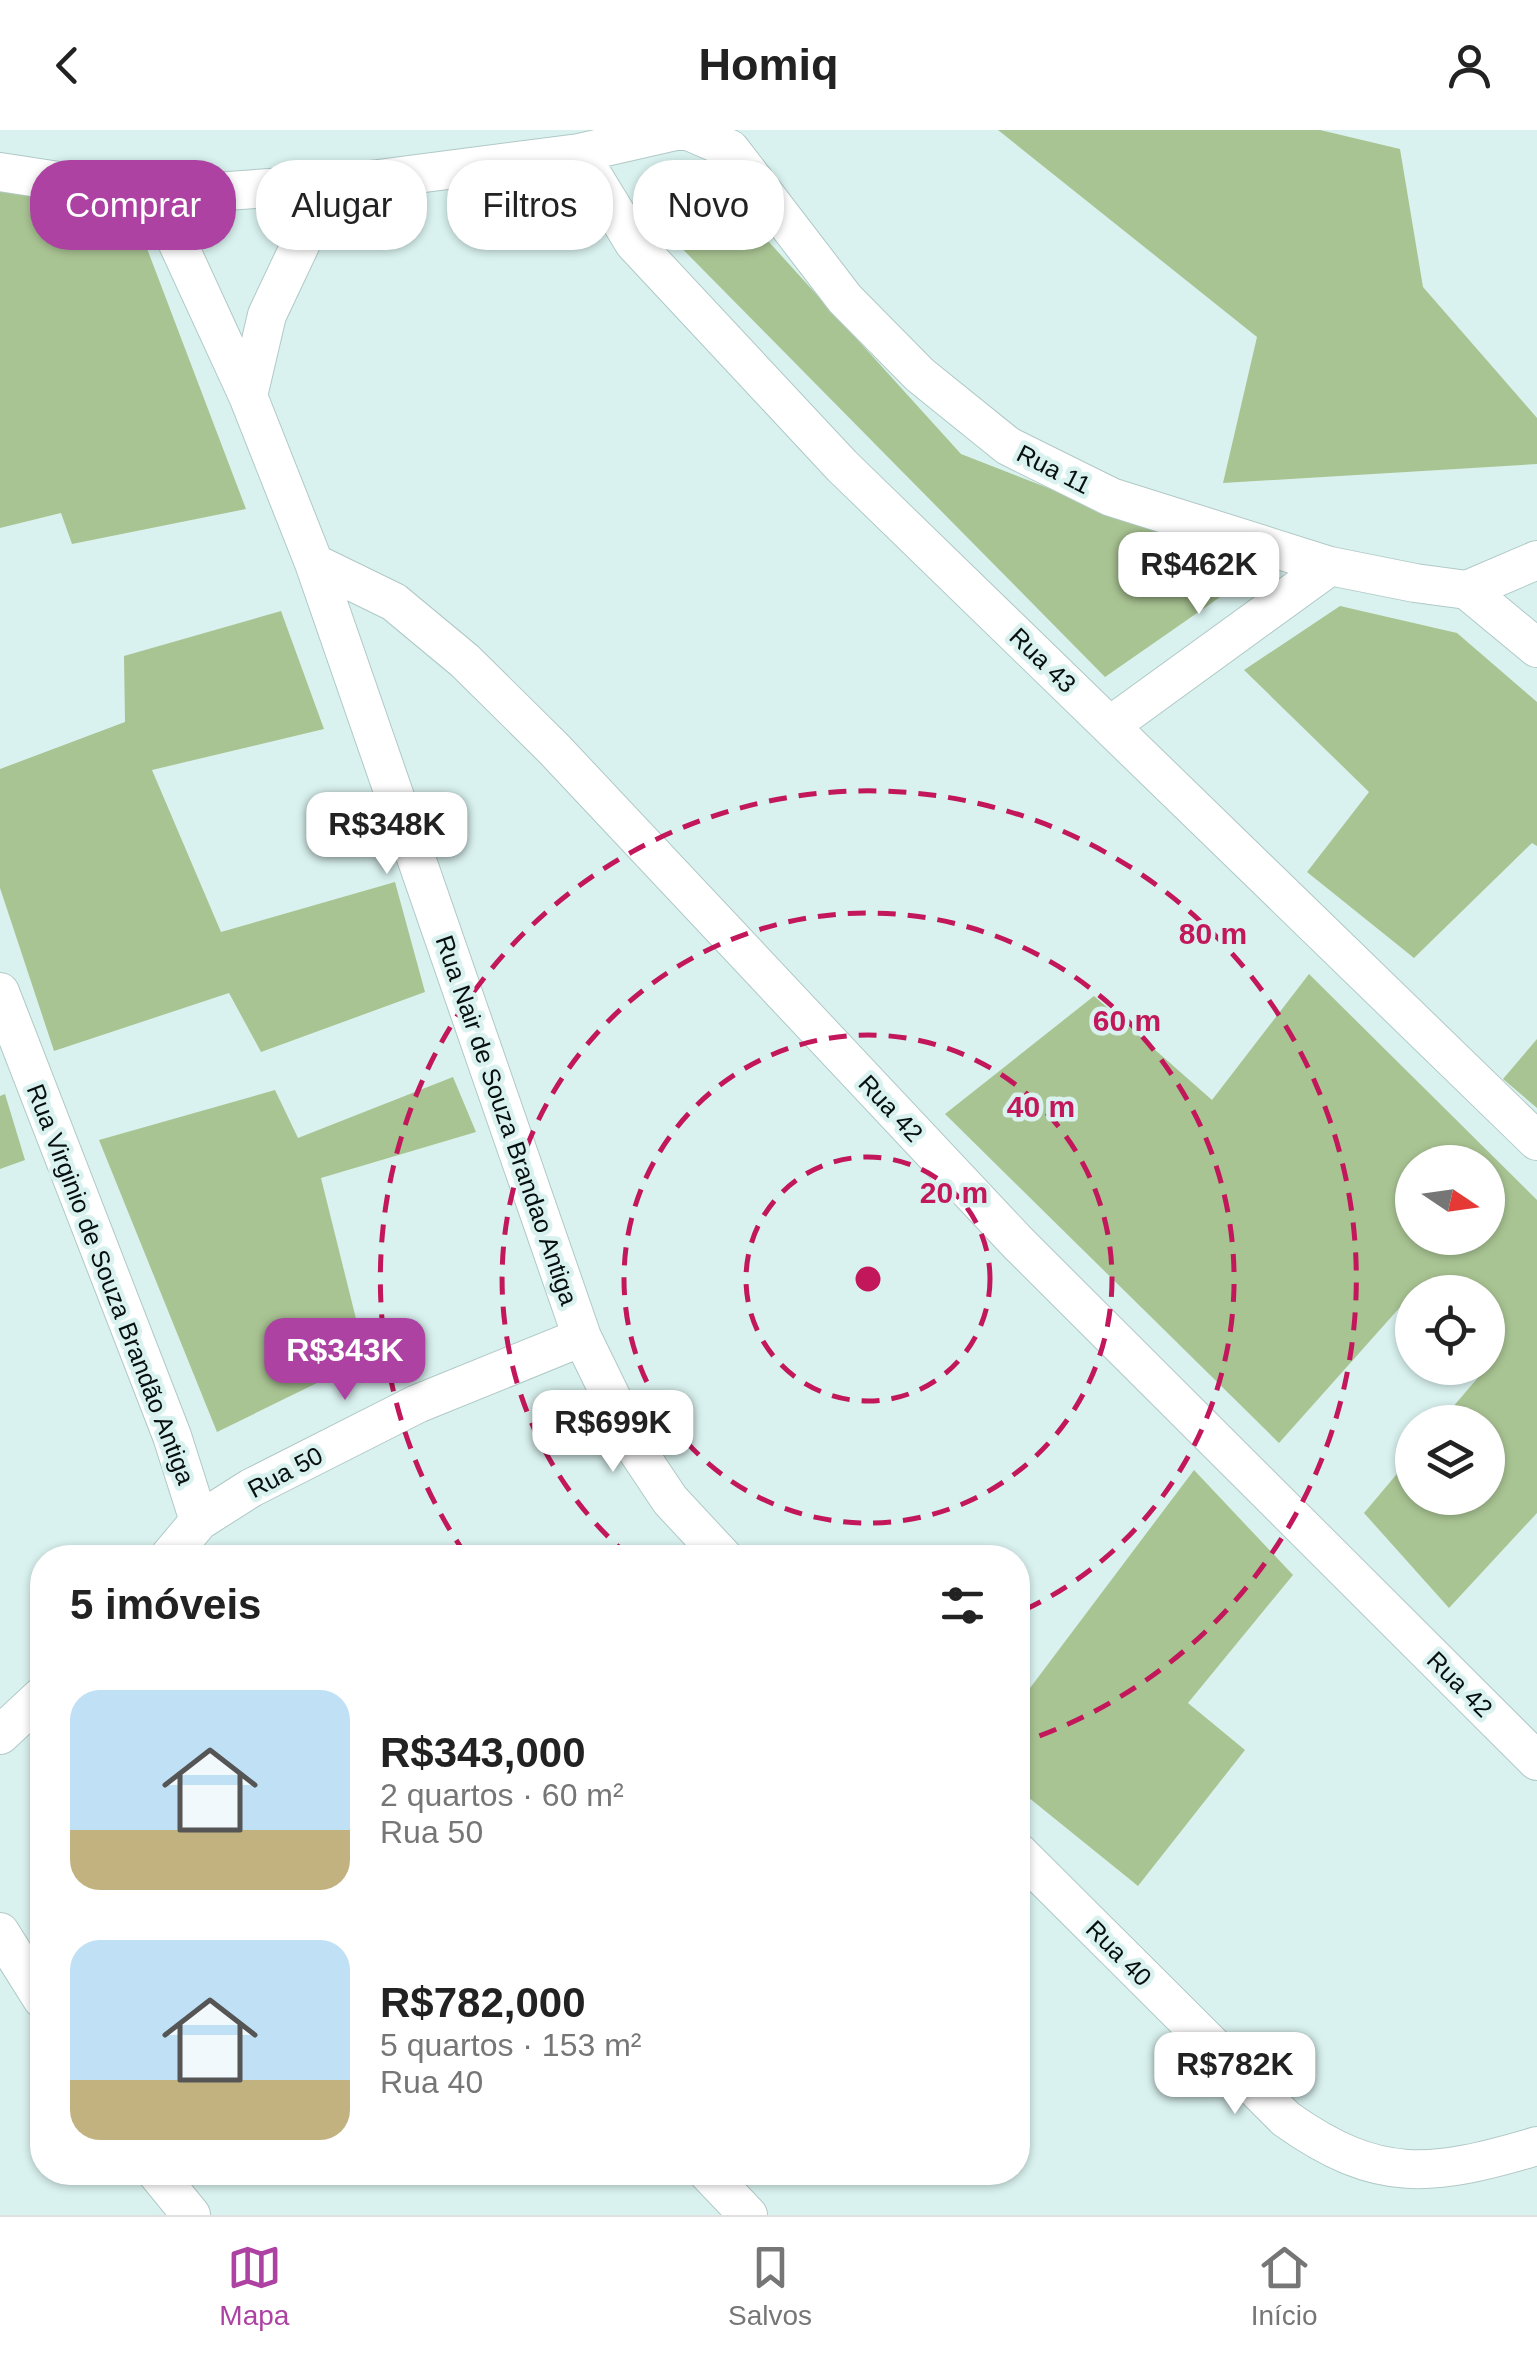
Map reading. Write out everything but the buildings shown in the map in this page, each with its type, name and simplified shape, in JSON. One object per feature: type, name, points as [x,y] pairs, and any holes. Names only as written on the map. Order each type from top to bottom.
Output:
[{"type":"street","name":"Rua 11","points":[[427,172],[579,152],[683,130],[730,149],[845,299],[920,375],[1008,446],[1110,498],[1330,566],[1466,590]]},
{"type":"street","name":"Rua 43","points":[[579,152],[647,258],[842,466],[1537,1141]]},
{"type":"street","name":"Rua 11","points":[[0,172],[30,177]]},
{"type":"street","name":"Rua Nair de Souza Brandao Antiga","points":[[181,250],[248,396],[314,564],[582,1337]]},
{"type":"street","points":[[248,396],[267,315],[298,250]]},
{"type":"street","points":[[1537,560],[1466,590],[1537,648]]},
{"type":"street","name":"Rua 42","points":[[314,564],[394,602],[465,661],[554,749],[1018,1243],[1537,1762]]},
{"type":"street","points":[[1111,725],[1330,566]]},
{"type":"street","name":"Rua Virginio de Souza Brandão Antiga","points":[[0,992],[172,1436],[199,1521]]},
{"type":"street","points":[[582,1337],[638,1452],[670,1500],[712,1545]]},
{"type":"street","name":"Rua 50","points":[[179,1545],[199,1521],[251,1488],[417,1404],[582,1337]]},
{"type":"street","points":[[0,1735],[30,1707]]},
{"type":"street","name":"Rua 40","points":[[1030,1864],[1286,2119],[1325,2147],[1372,2164],[1425,2173],[1537,2146]]},
{"type":"street","points":[[0,1932],[30,1980]]},
{"type":"street","points":[[720,2185],[748,2215]]},
{"type":"green space","points":[[998,130],[1320,130],[1400,149],[1423,287],[1537,418],[1537,464],[1223,483],[1257,337]]},
{"type":"green space","points":[[0,185],[30,190],[30,250],[148,250],[246,509],[72,544],[61,513],[0,528]]},
{"type":"green space","points":[[683,250],[776,250],[961,454],[1259,570],[1105,677]]},
{"type":"green space","points":[[1340,606],[1457,633],[1537,702],[1537,846],[1532,843],[1414,958],[1307,872],[1369,792],[1244,670]]},
{"type":"green space","points":[[281,611],[324,729],[152,770],[221,932],[395,882],[425,992],[261,1052],[229,993],[54,1051],[0,888],[0,769],[125,722],[124,656]]},
{"type":"green space","points":[[1309,974],[1482,1145],[1395,1145],[1395,1255],[1505,1255],[1505,1168],[1537,1200],[1537,1513],[1449,1608],[1364,1513],[1395,1476],[1395,1515],[1505,1515],[1505,1405],[1455,1405],[1472,1385],[1505,1385],[1505,1275],[1395,1275],[1395,1313],[1279,1443],[945,1114],[1094,996],[1212,1100]]},
{"type":"green space","points":[[1537,1039],[1537,1108],[1503,1079]]},
{"type":"green space","points":[[453,1077],[476,1132],[321,1178],[366,1359],[217,1432],[99,1140],[275,1090],[298,1138]]},
{"type":"green space","points":[[5,1094],[25,1160],[0,1169],[0,1096]]},
{"type":"green space","points":[[1194,1470],[1293,1575],[1188,1703],[1245,1750],[1138,1886],[1030,1799],[1030,1688]]}]
